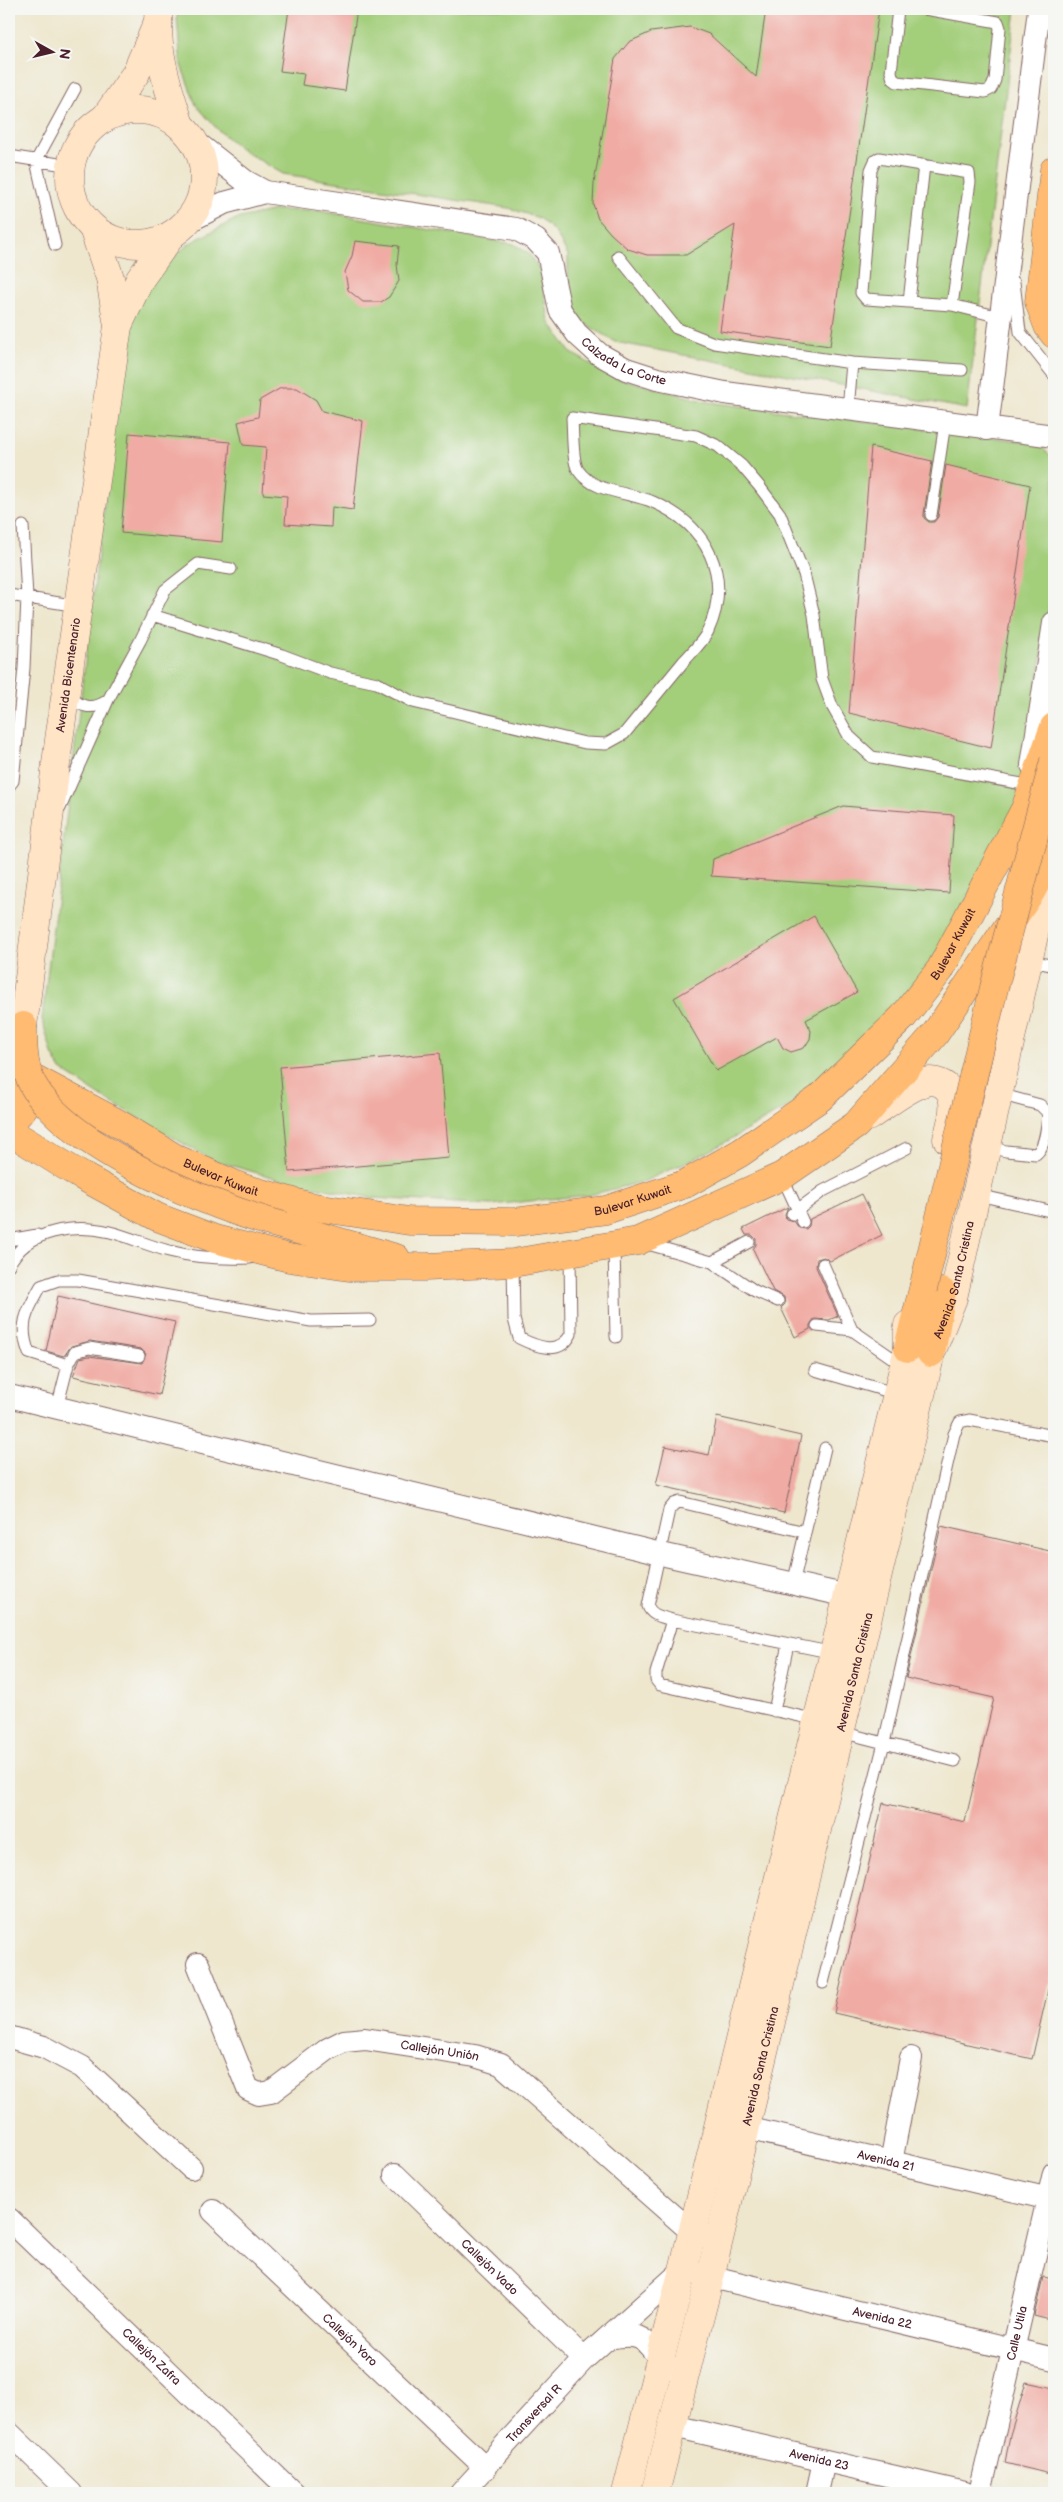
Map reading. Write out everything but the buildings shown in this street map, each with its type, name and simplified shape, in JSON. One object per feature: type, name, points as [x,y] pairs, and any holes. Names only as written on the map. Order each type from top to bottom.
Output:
[{"type":"main road","points":[[1054,170],[1040,302],[1048,326],[1054,334]]},
{"type":"main road","name":"Bulevar Kuwait","points":[[14,1068],[85,1104],[177,1159],[243,1188],[308,1206],[409,1221],[515,1222],[606,1210],[685,1184],[740,1153],[820,1098],[903,1017],[940,970],[1027,797],[1054,727]]},
{"type":"main road","points":[[933,1290],[994,988],[1054,761]]},
{"type":"main road","points":[[914,1356],[933,1290],[1054,826]]},
{"type":"main road","points":[[9,1131],[157,1217],[215,1238],[289,1258],[348,1267],[426,1267],[513,1263],[626,1244],[782,1176],[856,1124],[935,1034],[1010,924],[1054,850]]},
{"type":"main road","points":[[23,1026],[26,1065],[32,1084],[44,1101],[77,1132],[163,1182],[205,1200],[257,1219],[426,1267]]},
{"type":"main road","points":[[9,1120],[20,1112],[28,1096],[24,1077],[14,1068]]},
{"type":"main road","points":[[58,1161],[50,1141],[56,1121],[71,1107],[85,1104]]},
{"type":"main road","points":[[294,1228],[350,1228],[409,1221]]},
{"type":"street","points":[[987,429],[1038,9]]},
{"type":"street","points":[[105,118],[136,73],[158,16]]},
{"type":"street","points":[[158,16],[164,75],[186,132],[202,160],[204,181],[200,202],[179,229],[151,244],[131,245],[112,241],[94,230],[79,214],[71,193],[71,166],[75,150],[88,131],[105,118],[120,112],[135,110],[151,111],[166,116],[186,132]]},
{"type":"street","name":"Calzada La Corte","points":[[186,132],[245,181],[265,192],[516,229],[536,240],[548,253],[560,310],[576,334],[599,354],[626,369],[657,379],[725,393],[1054,437]]},
{"type":"street","name":"Calzada La Corte","points":[[179,229],[224,203],[265,192]]},
{"type":"street","name":"Avenida Bicentenario","points":[[23,1026],[46,840],[118,326],[140,279],[179,229]]},
{"type":"street","name":"Avenida Bicentenario","points":[[94,230],[110,278],[118,326]]},
{"type":"street","points":[[1027,797],[1054,623]]},
{"type":"street","name":"Avenida Santa Cristina","points":[[626,2493],[719,2121],[829,1726],[834,1653],[897,1394],[914,1356],[953,1298],[1028,960],[1046,918],[1054,850]]},
{"type":"street","name":"Avenida Santa Cristina","points":[[655,2493],[710,2277],[745,2128],[829,1726],[914,1356],[909,1292],[951,1122],[952,1096],[944,1085],[932,1081],[925,1082],[856,1124]]},
{"type":"street","points":[[9,1396],[661,1554],[848,1596]]},
{"type":"street","name":"Callejón Unión","points":[[198,1964],[248,2089],[258,2094],[271,2092],[328,2049],[344,2041],[365,2039],[484,2058],[501,2064],[692,2232],[719,2240]]},
{"type":"street","points":[[9,2037],[44,2046],[82,2067],[191,2168]]},
{"type":"street","points":[[891,2162],[911,2058]]},
{"type":"street","name":"Avenida 21","points":[[719,2121],[1051,2199]]},
{"type":"street","name":"Calle Utila","points":[[980,2493],[1051,2199],[1054,2173]]},
{"type":"street","name":"Callejón Vado","points":[[396,2174],[584,2359]]},
{"type":"street","name":"Callejón Yoro","points":[[213,2211],[486,2468]]},
{"type":"street","name":"Callejón Zafra","points":[[9,2219],[292,2493]]},
{"type":"street","points":[[683,2270],[710,2277]]},
{"type":"street","name":"Transversal R","points":[[461,2493],[486,2468],[584,2359],[683,2270]]},
{"type":"street","name":"Avenida 22","points":[[710,2277],[1054,2359]]},
{"type":"street","points":[[608,2338],[632,2335],[641,2337],[660,2359],[684,2380]]},
{"type":"street","name":"Avenida 23","points":[[673,2426],[965,2493]]},
{"type":"street","points":[[9,2433],[71,2493]]},
{"type":"street","points":[[817,2493],[824,2461]]},
{"type":"lane","points":[[898,9],[891,72],[893,80],[985,92],[991,89],[996,80],[1000,28],[998,22],[925,9]]},
{"type":"lane","points":[[55,245],[36,161],[75,89]]},
{"type":"lane","points":[[1028,98],[1034,124],[1013,287],[1020,332],[1054,375]]},
{"type":"lane","points":[[9,156],[71,166]]},
{"type":"lane","points":[[952,305],[970,182],[969,173],[879,158],[875,161],[871,170],[861,293],[866,299],[952,305],[1000,317]]},
{"type":"lane","points":[[909,302],[924,165]]},
{"type":"lane","points":[[618,256],[676,328],[714,344],[852,363],[962,370]]},
{"type":"lane","points":[[848,410],[852,363]]},
{"type":"lane","points":[[152,615],[282,655],[330,673],[377,683],[413,702],[585,743],[606,744],[624,734],[707,633],[717,606],[718,579],[709,550],[695,531],[676,514],[652,502],[596,485],[585,479],[577,468],[572,418],[696,436],[718,446],[742,466],[780,514],[804,574],[814,615],[822,679],[832,706],[849,736],[872,757],[1027,797]]},
{"type":"lane","points":[[931,515],[945,423]]},
{"type":"lane","points":[[9,786],[13,780],[24,677],[27,597],[23,526]]},
{"type":"lane","points":[[46,840],[108,700],[165,590],[198,564],[232,569]]},
{"type":"lane","points":[[9,595],[78,606]]},
{"type":"lane","points":[[67,686],[72,698],[83,706],[96,706],[108,700]]},
{"type":"lane","points":[[1028,960],[1054,966]]},
{"type":"lane","points":[[987,1147],[1036,1154],[1041,1150],[1047,1126],[1048,1113],[1040,1106],[999,1094]]},
{"type":"lane","points":[[796,1212],[823,1191],[907,1148]]},
{"type":"lane","points":[[782,1176],[796,1212],[803,1222]]},
{"type":"lane","points":[[977,1193],[1054,1212]]},
{"type":"lane","points":[[9,1240],[78,1228],[110,1232],[170,1252],[220,1259],[289,1258]]},
{"type":"lane","points":[[9,1265],[14,1253],[41,1234]]},
{"type":"lane","points":[[712,1262],[750,1242]]},
{"type":"lane","points":[[616,1337],[626,1244],[712,1262],[755,1291],[778,1302]]},
{"type":"lane","points":[[513,1263],[514,1318],[519,1338],[551,1348],[560,1347],[570,1334],[570,1253]]},
{"type":"lane","points":[[823,1264],[852,1330]]},
{"type":"lane","points":[[68,1365],[29,1353],[23,1338],[25,1316],[41,1286],[58,1280],[78,1280],[311,1321],[370,1320]]},
{"type":"lane","points":[[817,1326],[852,1330],[914,1356]]},
{"type":"lane","points":[[57,1408],[68,1365],[75,1352],[89,1348],[139,1356]]},
{"type":"lane","points":[[816,1370],[897,1394]]},
{"type":"lane","points":[[823,1983],[884,1743],[954,1434],[960,1422],[969,1420],[1054,1436]]},
{"type":"lane","points":[[792,1584],[825,1448]]},
{"type":"lane","points":[[805,1532],[680,1502],[674,1504],[669,1510],[661,1554],[648,1606],[654,1614],[672,1620],[834,1653]]},
{"type":"lane","points":[[672,1620],[656,1673],[656,1680],[660,1685],[774,1710],[955,1762]]},
{"type":"lane","points":[[774,1710],[788,1644]]},
{"type":"green space","points":[[178,9],[1016,9],[967,409],[615,342],[581,321],[568,289],[568,255],[555,232],[539,218],[508,208],[283,174],[242,150],[218,130],[196,105],[181,65]]},
{"type":"green space","points":[[275,210],[319,211],[514,244],[529,254],[541,272],[549,321],[570,352],[613,377],[708,402],[1037,443],[1054,459],[1054,575],[1019,806],[933,960],[873,1035],[793,1104],[708,1152],[645,1181],[590,1195],[491,1205],[373,1198],[289,1182],[212,1160],[107,1100],[61,1070],[52,1054],[42,1019],[124,340],[137,303],[166,263],[190,243],[236,219]]}]
